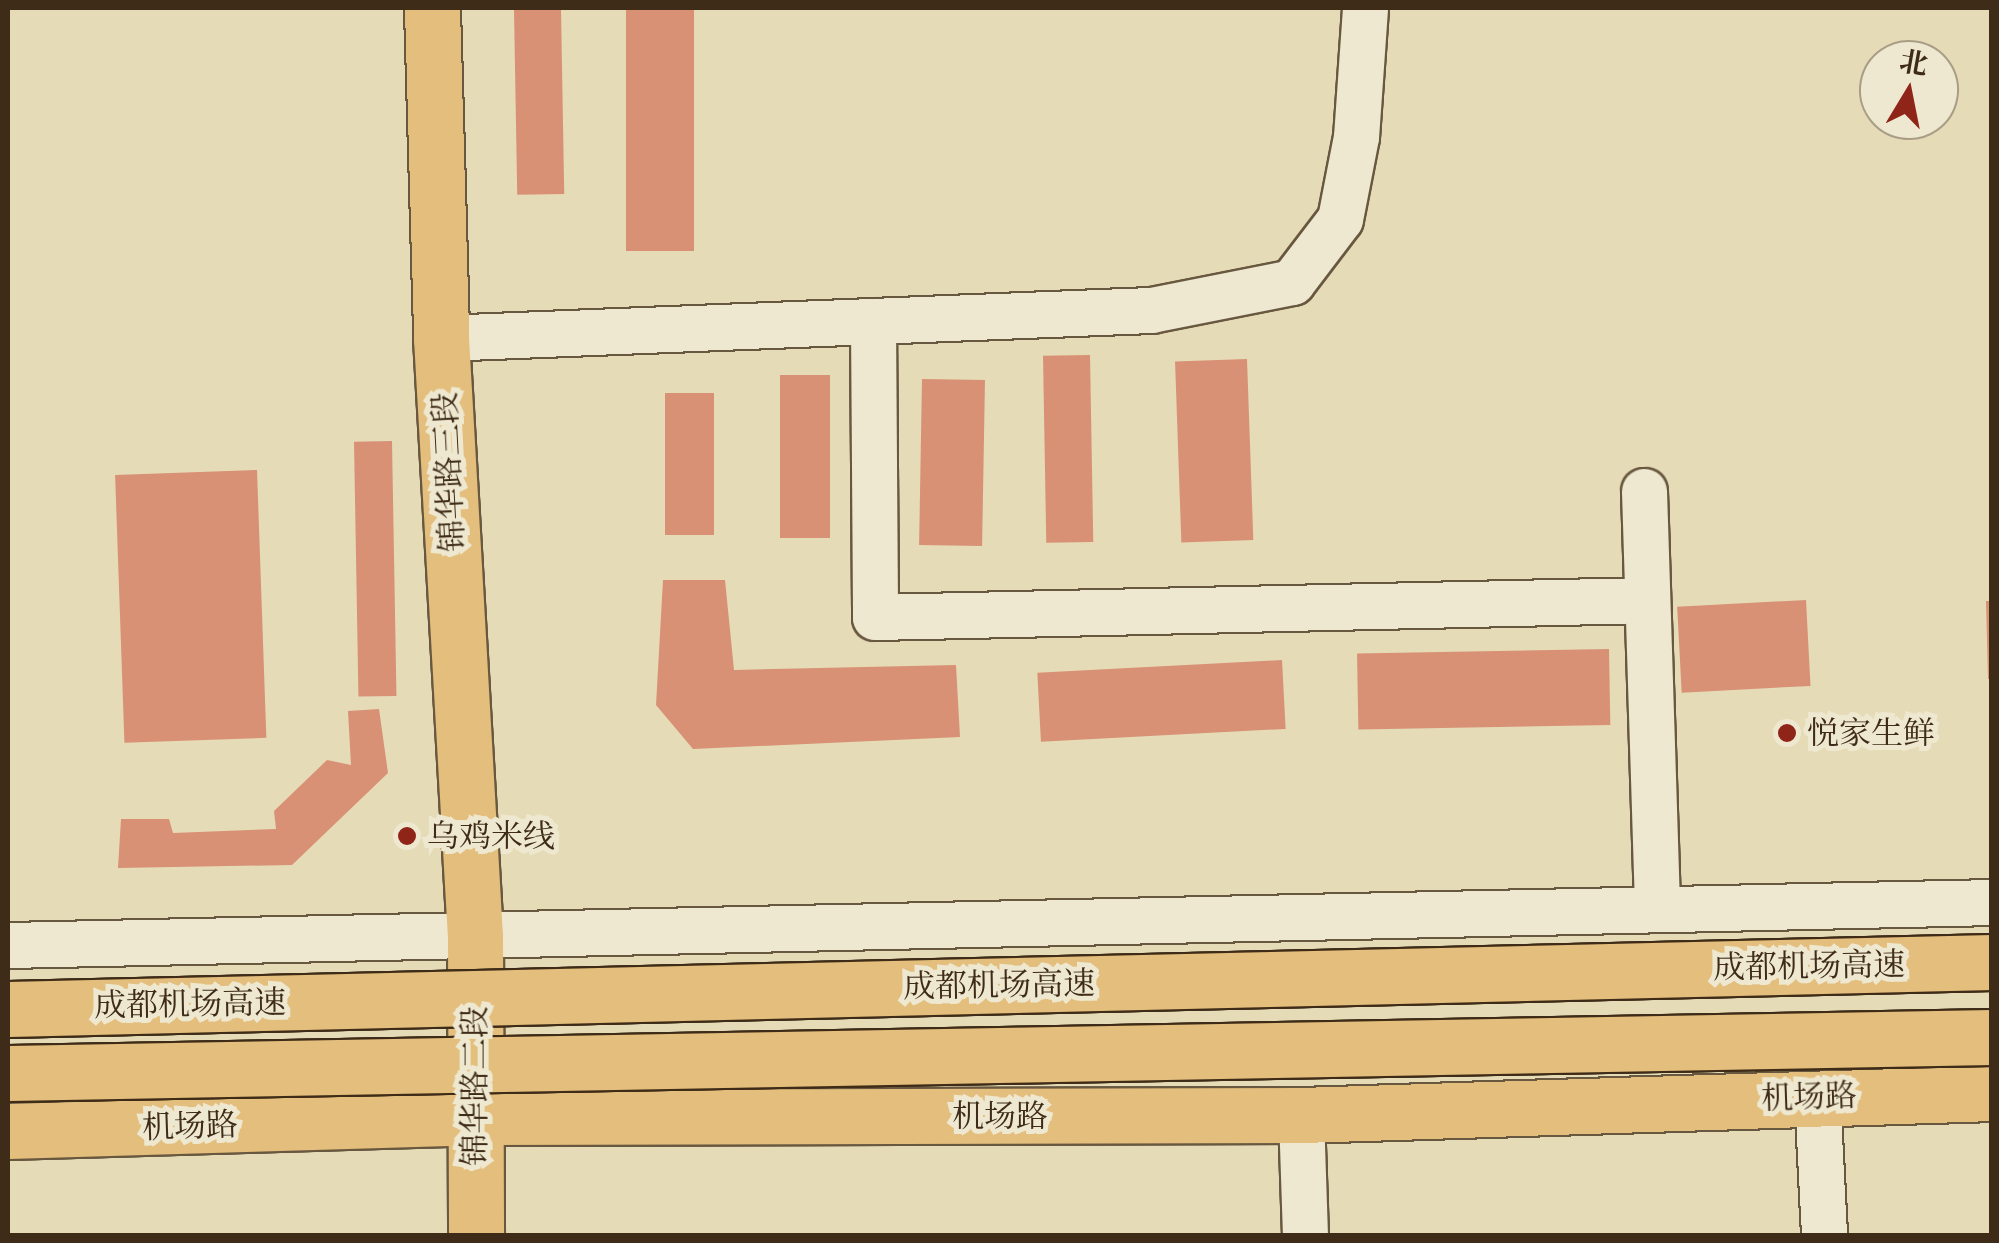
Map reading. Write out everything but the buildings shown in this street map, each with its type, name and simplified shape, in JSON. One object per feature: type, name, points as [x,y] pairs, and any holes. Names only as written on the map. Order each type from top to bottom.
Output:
[{"type":"main road","name":"锦华路三段","points":[[432,8],[441,338],[475,936]]},
{"type":"main road","name":"锦华路二段","points":[[475,936],[476,1236]]},
{"type":"main road","name":"成都机场高速","points":[[8,1009],[1992,962]]},
{"type":"main road","name":"成都机场高速","points":[[8,1073],[1992,1037]]},
{"type":"main road","name":"机场路","points":[[8,1131],[474,1116],[1301,1115],[1992,1093]]},
{"type":"street","points":[[441,338],[1152,310],[1292,282],[1340,219],[1356,137],[1365,8]]},
{"type":"street","points":[[874,320],[876,617],[1647,600]]},
{"type":"street","points":[[1644,491],[1657,905]]},
{"type":"street","points":[[8,945],[1657,905],[1992,902]]},
{"type":"street","points":[[1816,1096],[1824,1236]]},
{"type":"street","points":[[1301,1115],[1305,1236]]},
{"type":"place","name":"悦家生鲜","points":[[1787,733]]},
{"type":"place","name":"乌鸡米线","points":[[407,836]]}]
